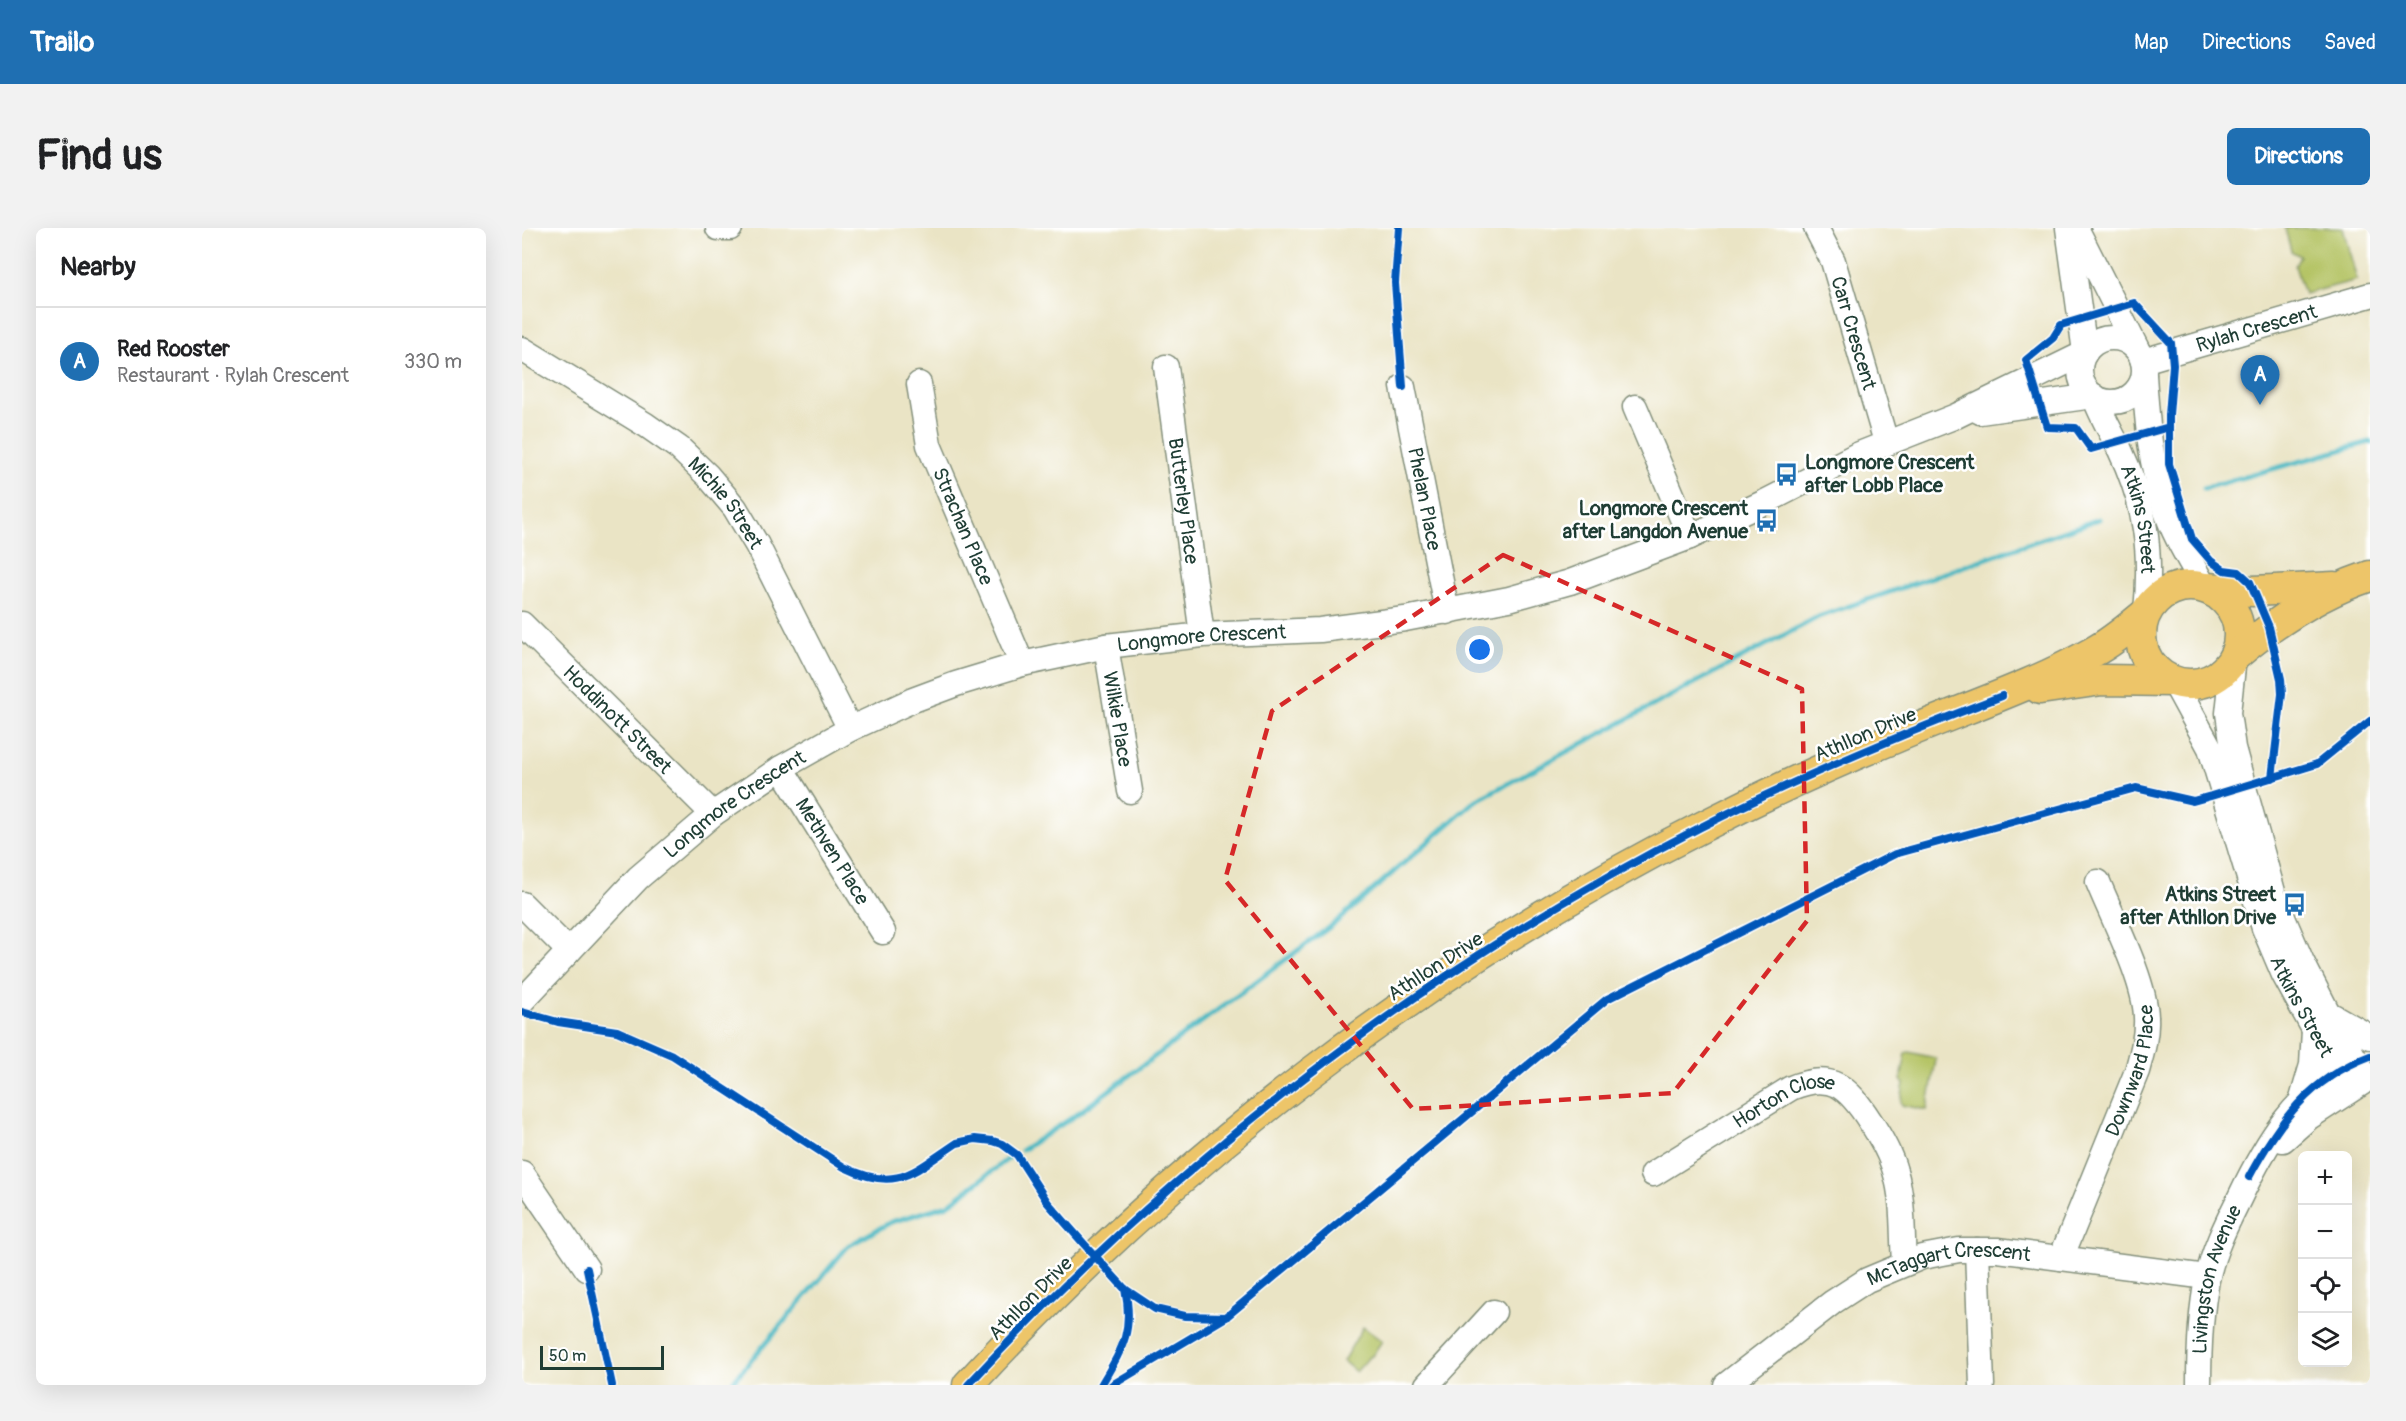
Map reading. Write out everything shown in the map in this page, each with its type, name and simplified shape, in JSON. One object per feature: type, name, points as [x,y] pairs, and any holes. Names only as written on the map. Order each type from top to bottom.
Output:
[{"type":"main road","points":[[2337,587],[2253,591],[2194,585],[2171,589],[2161,594],[2145,613],[2140,634],[2144,654],[2155,670],[2172,681],[2191,685],[2208,681],[2223,672],[2234,657],[2269,627],[2337,587],[2370,576]]},
{"type":"main road","points":[[2206,588],[2224,599],[2236,616],[2240,636],[2234,657]]},
{"type":"main road","name":"Athllon Drive","points":[[968,1385],[1083,1268],[1217,1147],[1291,1087],[1406,1004],[1542,916],[1701,827],[1788,785],[1899,736],[2002,696],[2093,652],[2145,613]]},
{"type":"main road","name":"Athllon Drive","points":[[2002,696],[2102,680],[2172,681]]},
{"type":"street","points":[[718,228],[730,228]]},
{"type":"street","name":"Carr Crescent","points":[[1816,228],[1833,261],[1886,442]]},
{"type":"street","points":[[2068,228],[2085,352],[2080,368],[2081,376],[2087,390],[2094,396],[2112,402],[2129,397],[2141,383],[2141,362],[2076,228]]},
{"type":"street","name":"Rylah Crescent","points":[[2141,362],[2370,295]]},
{"type":"street","points":[[2085,352],[2098,341],[2123,339],[2141,362]]},
{"type":"street","name":"Michie Street","points":[[522,351],[646,425],[679,448],[722,491],[757,545],[850,729]]},
{"type":"street","name":"Longmore Crescent","points":[[522,1001],[638,878],[713,814],[782,768],[850,729],[935,692],[1022,664],[1106,646],[1202,635],[1320,630],[1447,612],[1509,599],[1570,582],[1690,537],[1886,442],[1956,416],[2085,352]]},
{"type":"street","name":"Atkins Street","points":[[2141,362],[2152,458],[2165,509],[2176,535],[2206,588]]},
{"type":"street","name":"Butterley Place","points":[[1166,367],[1202,635]]},
{"type":"street","name":"Strachan Place","points":[[919,384],[929,445],[1022,664]]},
{"type":"street","name":"Phelan Place","points":[[1403,387],[1447,612]]},
{"type":"street","name":"Longmore Crescent","points":[[1956,416],[2094,396]]},
{"type":"street","name":"Atkins Street","points":[[2094,396],[2129,474],[2145,526],[2149,554],[2145,613]]},
{"type":"street","points":[[1635,407],[1690,537]]},
{"type":"street","name":"Hoddinott Street","points":[[522,624],[713,814]]},
{"type":"street","name":"Wilkie Place","points":[[1106,646],[1130,790]]},
{"type":"street","name":"Atkins Street","points":[[2234,657],[2228,713],[2233,748],[2275,899],[2302,962],[2321,1022]]},
{"type":"street","name":"Atkins Street","points":[[2172,681],[2210,748],[2264,928],[2284,975],[2358,1073]]},
{"type":"street","name":"Methven Place","points":[[782,768],[883,932]]},
{"type":"street","name":"Downward Place","points":[[2061,1257],[2137,1071],[2145,1045],[2145,1003],[2137,977],[2098,882]]},
{"type":"street","points":[[522,904],[569,951]]},
{"type":"street","points":[[2302,1099],[2321,1022],[2370,1037]]},
{"type":"street","name":"Livingston Avenue","points":[[2199,1385],[2203,1299],[2207,1277],[2220,1238],[2249,1177],[2272,1135],[2302,1099],[2358,1073]]},
{"type":"street","name":"Livingston Avenue","points":[[2249,1177],[2283,1140],[2358,1073]]},
{"type":"street","name":"Horton Close","points":[[1653,1174],[1791,1088],[1807,1081],[1832,1083],[1854,1096],[1881,1137],[1895,1170],[1904,1263]]},
{"type":"street","points":[[522,1173],[587,1269]]},
{"type":"street","points":[[1977,1250],[1982,1385]]},
{"type":"street","name":"McTaggart Crescent","points":[[1726,1385],[1833,1302],[1867,1280],[1904,1263],[1940,1254],[1998,1250],[2207,1277]]},
{"type":"street","points":[[1427,1385],[1494,1312]]},
{"type":"highlighted area","points":[[1503,555],[1802,689],[1807,921],[1673,1093],[1413,1109],[1225,880],[1272,711]]},
{"type":"green space","points":[[2285,228],[2343,228],[2357,280],[2304,294],[2295,266],[2300,256],[2291,251]]},
{"type":"green space","points":[[1906,1053],[1936,1060],[1927,1110],[1902,1105],[1901,1102],[1904,1083],[1901,1080]]},
{"type":"green space","points":[[1363,1327],[1382,1341],[1372,1356],[1356,1372],[1343,1361]]},
{"type":"waterway","points":[[2204,488],[2370,442]]},
{"type":"waterway","points":[[1022,1150],[1073,1117],[1335,923],[1475,801],[1818,617],[2099,519]]},
{"type":"waterway","points":[[730,1385],[848,1246],[891,1222],[948,1205],[1009,1158]]},
{"type":"cycle path","points":[[1399,228],[1395,283],[1403,387]]},
{"type":"cycle path","points":[[2169,427],[2091,449],[2076,428],[2047,427],[2026,360],[2053,338],[2061,325],[2134,303],[2171,343],[2173,365],[2169,415],[2169,464],[2192,539],[2211,561],[2224,570],[2239,572],[2250,582],[2269,627],[2281,679],[2282,694],[2272,778]]},
{"type":"cycle path","points":[[968,1385],[1132,1222],[1220,1146],[1310,1073],[1404,1005],[1500,941],[1599,882],[1701,827],[1850,757],[2002,696]]},
{"type":"cycle path","points":[[1112,1385],[1226,1317],[1607,999],[1895,854],[2136,788],[2193,801],[2211,796],[2317,764],[2370,721]]},
{"type":"cycle path","points":[[522,1012],[558,1022],[617,1031],[672,1055],[844,1167],[862,1175],[878,1178],[904,1176],[957,1143],[975,1139],[1002,1144],[1017,1155],[1048,1203],[1125,1289],[1155,1309],[1185,1316],[1226,1317]]},
{"type":"cycle path","points":[[2249,1177],[2272,1138],[2298,1104],[2330,1077],[2370,1056]]},
{"type":"cycle path","points":[[587,1269],[612,1385]]},
{"type":"cycle path","points":[[1101,1385],[1115,1361],[1127,1329],[1125,1289]]},
{"type":"place","name":"Red Rooster","points":[[2260,405]]},
{"type":"place","name":"Longmore Crescent after Lobb Place","points":[[1787,474]]},
{"type":"place","name":"Longmore Crescent after Langdon Avenue","points":[[1766,520]]},
{"type":"place","name":"Atkins Street after Athllon Drive","points":[[2294,905]]}]
